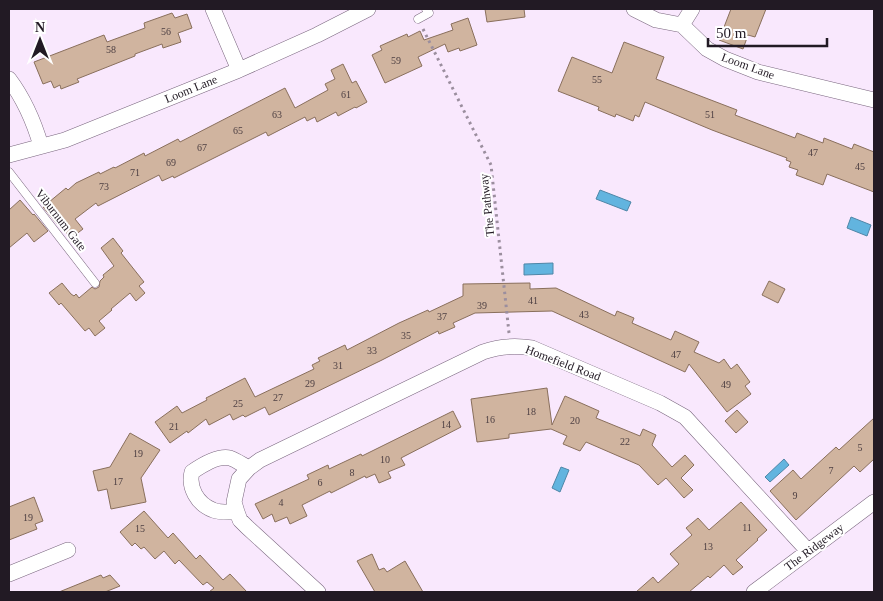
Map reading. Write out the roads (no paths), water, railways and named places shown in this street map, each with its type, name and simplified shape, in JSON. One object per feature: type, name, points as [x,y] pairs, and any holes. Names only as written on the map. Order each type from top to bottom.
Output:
[{"type":"street","points":[[213,9],[239,70]]},
{"type":"street","name":"Loom Lane","points":[[9,155],[65,140],[239,70],[318,35],[368,9]]},
{"type":"street","points":[[634,9],[656,20],[682,25],[692,9]]},
{"type":"street","name":"Loom Lane","points":[[682,25],[707,49],[758,72],[874,100]]},
{"type":"street","points":[[9,79],[29,113],[41,146]]},
{"type":"street","name":"Homefield Road","points":[[248,468],[260,460],[483,352],[497,347],[532,348],[675,410],[698,430],[808,551]]},
{"type":"street","points":[[237,512],[212,510],[202,503],[193,491],[190,481],[192,472],[198,467],[219,459],[229,458],[248,468],[239,479],[234,502],[240,520],[318,592]]},
{"type":"street","name":"The Ridgeway","points":[[754,592],[874,502]]},
{"type":"street","points":[[9,574],[68,550]]},
{"type":"lane","points":[[418,19],[428,13],[426,9]]},
{"type":"lane","name":"Viburnum Gate","points":[[9,172],[95,282]]},
{"type":"water","points":[[600,190],[631,202],[627,211],[596,199]]},
{"type":"water","points":[[851,217],[871,225],[867,236],[847,228]]},
{"type":"water","points":[[553,263],[553,274],[524,275],[524,264]]},
{"type":"water","points":[[784,459],[789,465],[770,482],[765,477]]},
{"type":"water","points":[[561,467],[569,470],[560,492],[552,488]]}]
